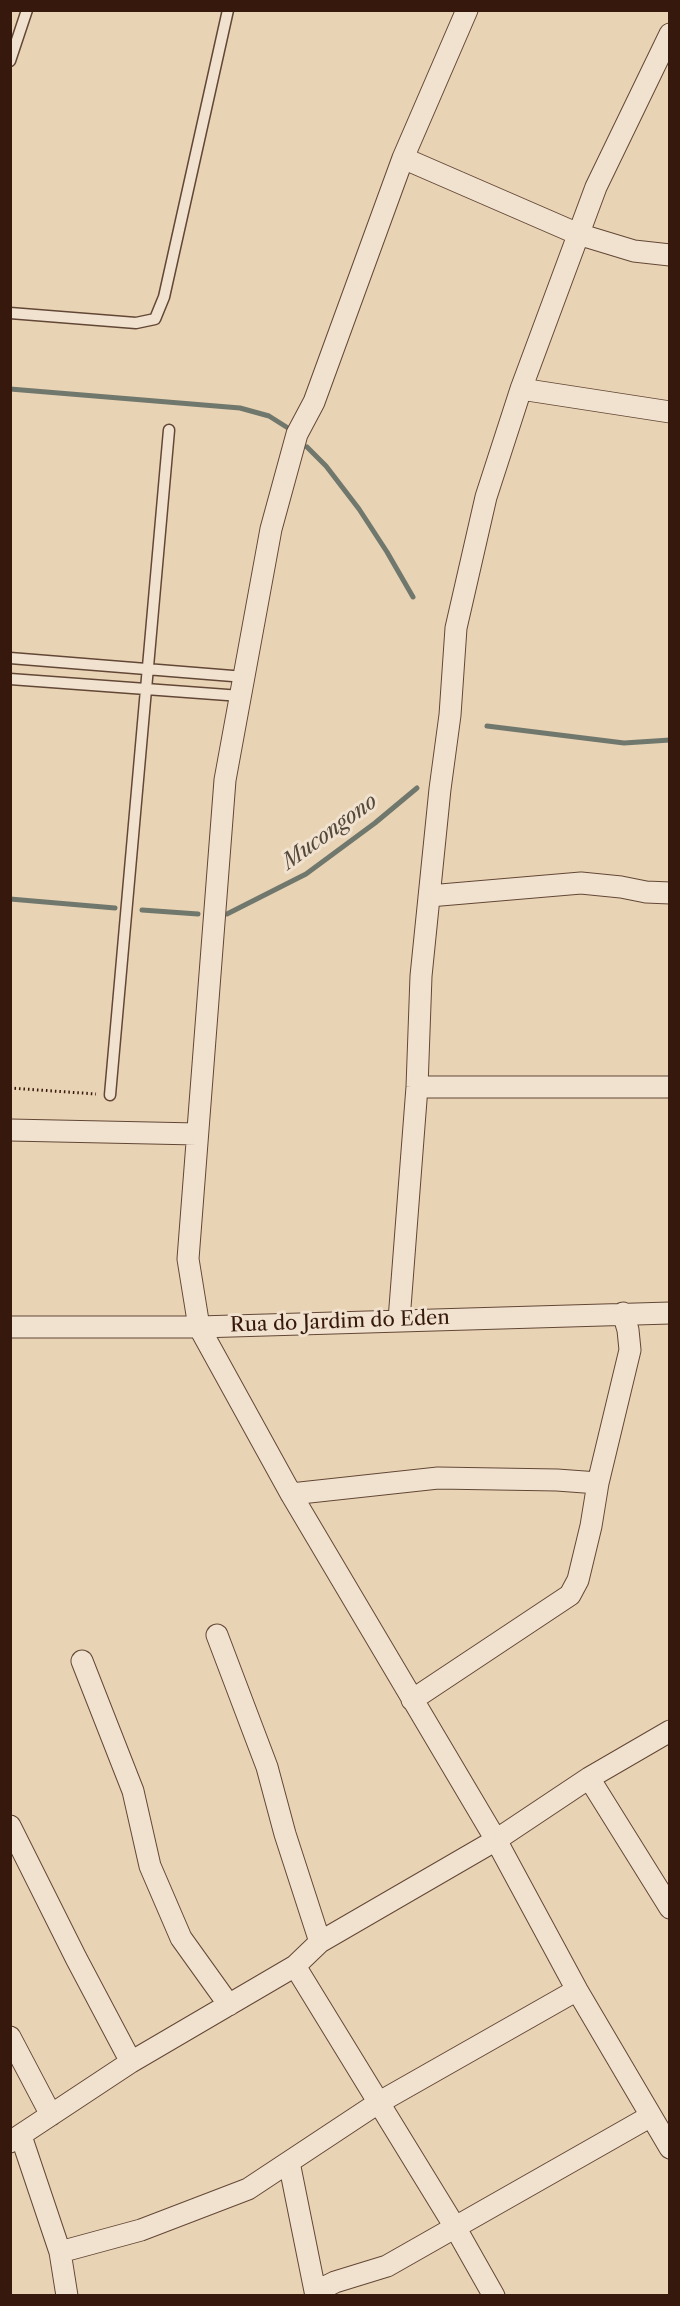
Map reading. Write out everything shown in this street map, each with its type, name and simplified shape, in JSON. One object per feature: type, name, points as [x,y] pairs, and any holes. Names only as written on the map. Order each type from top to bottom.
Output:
[{"type":"street","points":[[467,10],[403,158],[314,402],[297,434],[271,529],[225,780],[188,1259],[199,1327],[291,1494],[496,1840],[577,1990],[669,2148]]},
{"type":"street","points":[[399,1320],[417,1087],[421,976],[450,715],[456,628],[486,497],[521,389],[596,187],[669,34]]},
{"type":"street","points":[[403,158],[578,234],[634,251],[669,255]]},
{"type":"street","points":[[521,389],[669,412]]},
{"type":"street","points":[[429,896],[581,883],[669,893]]},
{"type":"street","points":[[417,1087],[669,1087]]},
{"type":"street","points":[[10,1130],[196,1134]]},
{"type":"street","points":[[412,1700],[570,1595],[578,1580],[591,1526],[598,1483],[630,1350],[623,1313]]},
{"type":"street","name":"Rua do Jardim do Eden","points":[[10,1327],[199,1327],[669,1313]]},
{"type":"street","points":[[291,1494],[438,1478],[598,1483]]},
{"type":"street","points":[[217,1635],[267,1767],[285,1834],[320,1942]]},
{"type":"street","points":[[82,1661],[133,1791],[150,1866],[181,1938],[229,2005]]},
{"type":"street","points":[[67,2295],[60,2252],[16,2139],[131,2062],[295,1966],[320,1942],[496,1840],[589,1778],[669,1731]]},
{"type":"street","points":[[589,1778],[669,1908]]},
{"type":"street","points":[[10,1826],[131,2062]]},
{"type":"street","points":[[295,1966],[494,2295]]},
{"type":"street","points":[[60,2252],[141,2230],[248,2189],[378,2103],[577,1990]]},
{"type":"street","points":[[10,2037],[51,2115]]},
{"type":"street","points":[[316,2295],[335,2282],[387,2266],[651,2116]]},
{"type":"street","points":[[289,2162],[316,2295]]},
{"type":"lane","points":[[10,61],[27,10]]},
{"type":"lane","points":[[10,313],[136,323],[155,319],[164,297],[228,10]]},
{"type":"lane","points":[[110,1095],[169,430]]},
{"type":"lane","points":[[10,658],[148,669],[243,687]]},
{"type":"lane","points":[[10,679],[146,689],[243,687]]},
{"type":"path","points":[[10,1088],[110,1095]]},
{"type":"waterway","points":[[10,389],[240,408],[269,416],[288,428]]},
{"type":"waterway","points":[[307,447],[326,466],[359,509],[413,597]]},
{"type":"waterway","name":"Mucongono","points":[[487,726],[624,743],[670,740]]},
{"type":"waterway","name":"Mucongono","points":[[227,914],[306,874],[375,823],[417,788]]},
{"type":"waterway","name":"Mucongono","points":[[10,899],[115,908]]},
{"type":"waterway","name":"Mucongono","points":[[142,910],[198,914]]}]
